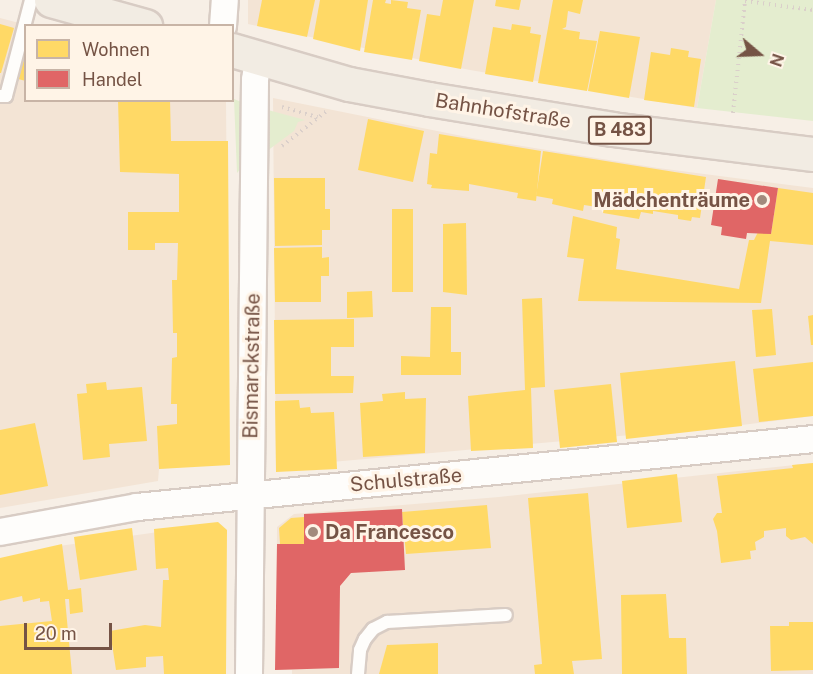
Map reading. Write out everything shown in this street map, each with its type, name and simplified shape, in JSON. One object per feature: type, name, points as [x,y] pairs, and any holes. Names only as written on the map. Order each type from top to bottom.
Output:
[{"type":"main road","points":[[51,0],[138,24]]},
{"type":"main road","name":"Bahnhofstraße","points":[[245,54],[349,84],[600,127],[813,154]]},
{"type":"street","points":[[223,24],[225,0]]},
{"type":"street","name":"Bismarckstraße","points":[[245,54],[255,80],[249,674]]},
{"type":"street","name":"Schulstraße","points":[[0,532],[137,507],[618,461],[813,439]]},
{"type":"lane","points":[[0,96],[6,96],[30,0]]},
{"type":"lane","points":[[358,674],[360,650],[365,639],[374,629],[387,622],[506,615]]},
{"type":"path","points":[[730,144],[745,1],[813,10]]},
{"type":"path","points":[[255,166],[335,105],[342,105],[349,84]]},
{"type":"shaded area","points":[[248,0],[716,0],[697,108],[470,70],[248,24]]},
{"type":"shaded area","points":[[0,18],[24,24],[24,102],[226,102],[229,463],[159,469],[158,481],[0,508]]},
{"type":"shaded area","points":[[273,98],[472,138],[658,168],[813,188],[813,416],[742,425],[276,467]]},
{"type":"shaded area","points":[[813,463],[813,674],[292,674],[292,670],[276,670],[277,527],[294,514],[499,497]]},
{"type":"shaded area","points":[[215,524],[224,674],[0,674],[0,559],[59,546]]},
{"type":"green space","points":[[716,0],[813,0],[813,121],[697,108]]},
{"type":"green space","points":[[234,99],[246,104],[243,166],[237,173]]},
{"type":"green space","points":[[268,110],[305,120],[298,122],[294,131],[267,151]]},
{"type":"building: Wohnen","points":[[262,0],[315,0],[307,37],[257,26]]},
{"type":"building: Wohnen","points":[[320,0],[368,0],[360,51],[313,39]]},
{"type":"building: Wohnen","points":[[373,0],[386,0],[385,3],[391,4],[391,0],[408,2],[407,8],[421,10],[412,60],[364,52]]},
{"type":"building: Wohnen","points":[[443,0],[474,0],[461,69],[419,61],[427,14],[440,16]]},
{"type":"building: Wohnen","points":[[496,0],[521,0],[519,10],[495,6]]},
{"type":"building: Wohnen","points":[[553,0],[583,0],[580,14],[568,11],[566,27],[562,29],[580,32],[579,39],[597,41],[587,91],[538,83]]},
{"type":"building: Wohnen","points":[[0,24],[14,28],[1,73],[0,73]]},
{"type":"building: Wohnen","points":[[512,24],[531,27],[530,33],[541,35],[533,82],[485,74],[493,27],[511,30]]},
{"type":"building: Wohnen","points":[[600,31],[640,37],[629,98],[588,91]]},
{"type":"building: Wohnen","points":[[671,48],[689,51],[688,57],[701,59],[694,107],[644,100],[651,52],[670,55]]},
{"type":"building: Wohnen","points":[[24,58],[24,80],[18,79]]},
{"type":"building: Wohnen","points":[[118,102],[170,102],[171,141],[228,141],[230,465],[159,469],[157,426],[177,424],[177,404],[171,404],[172,358],[177,357],[177,333],[173,333],[172,280],[177,280],[178,243],[155,243],[155,250],[128,250],[128,212],[179,212],[179,174],[120,172]]},
{"type":"building: Wohnen","points":[[368,119],[424,131],[413,182],[358,170]]},
{"type":"building: Wohnen","points":[[439,134],[541,151],[536,201],[517,198],[518,193],[469,184],[469,191],[431,188],[432,185],[427,184],[430,153],[437,154]]},
{"type":"building: Wohnen","points":[[543,151],[706,177],[700,218],[692,217],[691,221],[678,219],[678,215],[653,211],[653,214],[641,212],[639,219],[603,213],[604,208],[584,205],[583,211],[552,204],[553,199],[536,196]]},
{"type":"building: Wohnen","points":[[274,178],[325,178],[325,209],[330,209],[330,230],[322,230],[322,245],[275,246]]},
{"type":"building: Wohnen","points":[[778,188],[813,193],[813,245],[770,241],[761,303],[578,301],[584,259],[567,257],[573,216],[617,227],[616,238],[620,239],[616,269],[739,289],[749,240],[754,240],[758,232],[771,234]]},
{"type":"building: Wohnen","points":[[392,209],[413,209],[413,292],[392,292]]},
{"type":"building: Wohnen","points":[[466,223],[467,295],[443,292],[443,224]]},
{"type":"building: Wohnen","points":[[322,247],[322,258],[329,257],[329,276],[321,276],[321,302],[275,302],[274,248]]},
{"type":"building: Wohnen","points":[[372,291],[373,317],[347,318],[347,292]]},
{"type":"building: Wohnen","points":[[542,298],[545,387],[531,388],[533,448],[471,451],[468,396],[525,390],[522,299]]},
{"type":"building: Wohnen","points":[[431,307],[451,307],[451,352],[461,352],[461,375],[401,375],[401,356],[430,357]]},
{"type":"building: Wohnen","points":[[772,309],[776,355],[756,357],[752,310]]},
{"type":"building: Wohnen","points":[[813,315],[813,345],[811,345],[808,316]]},
{"type":"building: Wohnen","points":[[354,319],[354,347],[331,347],[331,376],[354,376],[353,393],[275,394],[274,320]]},
{"type":"building: Wohnen","points":[[735,361],[742,426],[626,439],[620,373]]},
{"type":"building: Wohnen","points":[[813,362],[813,416],[759,422],[753,369]]},
{"type":"building: Wohnen","points":[[106,382],[107,390],[142,387],[147,441],[109,444],[110,457],[83,460],[77,394],[87,393],[86,384]]},
{"type":"building: Wohnen","points":[[611,384],[617,442],[560,448],[554,390]]},
{"type":"building: Wohnen","points":[[405,392],[405,399],[426,398],[425,453],[363,457],[360,403],[383,401],[382,394]]},
{"type":"building: Wohnen","points":[[299,400],[300,408],[310,407],[311,413],[334,412],[337,469],[276,472],[275,401]]},
{"type":"building: Wohnen","points":[[35,423],[48,486],[0,495],[0,430]]},
{"type":"building: Wohnen","points":[[813,463],[813,544],[805,537],[791,540],[786,536],[786,528],[764,531],[764,537],[755,542],[756,550],[750,551],[751,559],[721,563],[713,519],[717,513],[722,513],[717,476],[793,468],[792,465]]},
{"type":"building: Wohnen","points":[[677,474],[682,522],[627,528],[622,481]]},
{"type":"building: Wohnen","points":[[588,493],[602,659],[572,661],[574,674],[535,674],[534,665],[542,664],[528,498]]},
{"type":"building: Wohnen","points":[[487,505],[491,548],[406,554],[402,512]]},
{"type":"building: Wohnen","points":[[304,517],[304,544],[280,544],[279,528],[291,518]]},
{"type":"building: Wohnen","points":[[218,522],[227,530],[226,674],[164,674],[163,656],[146,657],[146,667],[116,670],[110,631],[145,625],[161,627],[163,580],[169,580],[168,568],[156,569],[154,529]]},
{"type":"building: Wohnen","points":[[132,528],[137,570],[80,580],[74,537]]},
{"type":"building: Wohnen","points":[[62,544],[68,590],[81,588],[83,612],[70,614],[69,599],[65,599],[72,674],[0,674],[0,626],[52,621],[49,601],[40,602],[40,598],[23,602],[22,596],[0,601],[0,558]]},
{"type":"building: Wohnen","points":[[666,594],[669,638],[686,638],[687,674],[622,674],[621,595]]},
{"type":"building: Wohnen","points":[[789,622],[813,622],[813,670],[771,671],[770,626],[789,626]]},
{"type":"building: Wohnen","points":[[438,643],[438,674],[379,674],[387,645]]},
{"type":"building: Handel","points":[[718,179],[778,188],[771,234],[747,233],[746,239],[721,235],[722,227],[711,225]]},
{"type":"building: Handel","points":[[402,509],[405,570],[351,573],[340,586],[339,668],[275,670],[277,544],[304,544],[304,514]]},
{"type":"place","name":"Mädchenträume","points":[[762,200]]},
{"type":"place","name":"Da Francesco","points":[[313,532]]}]
